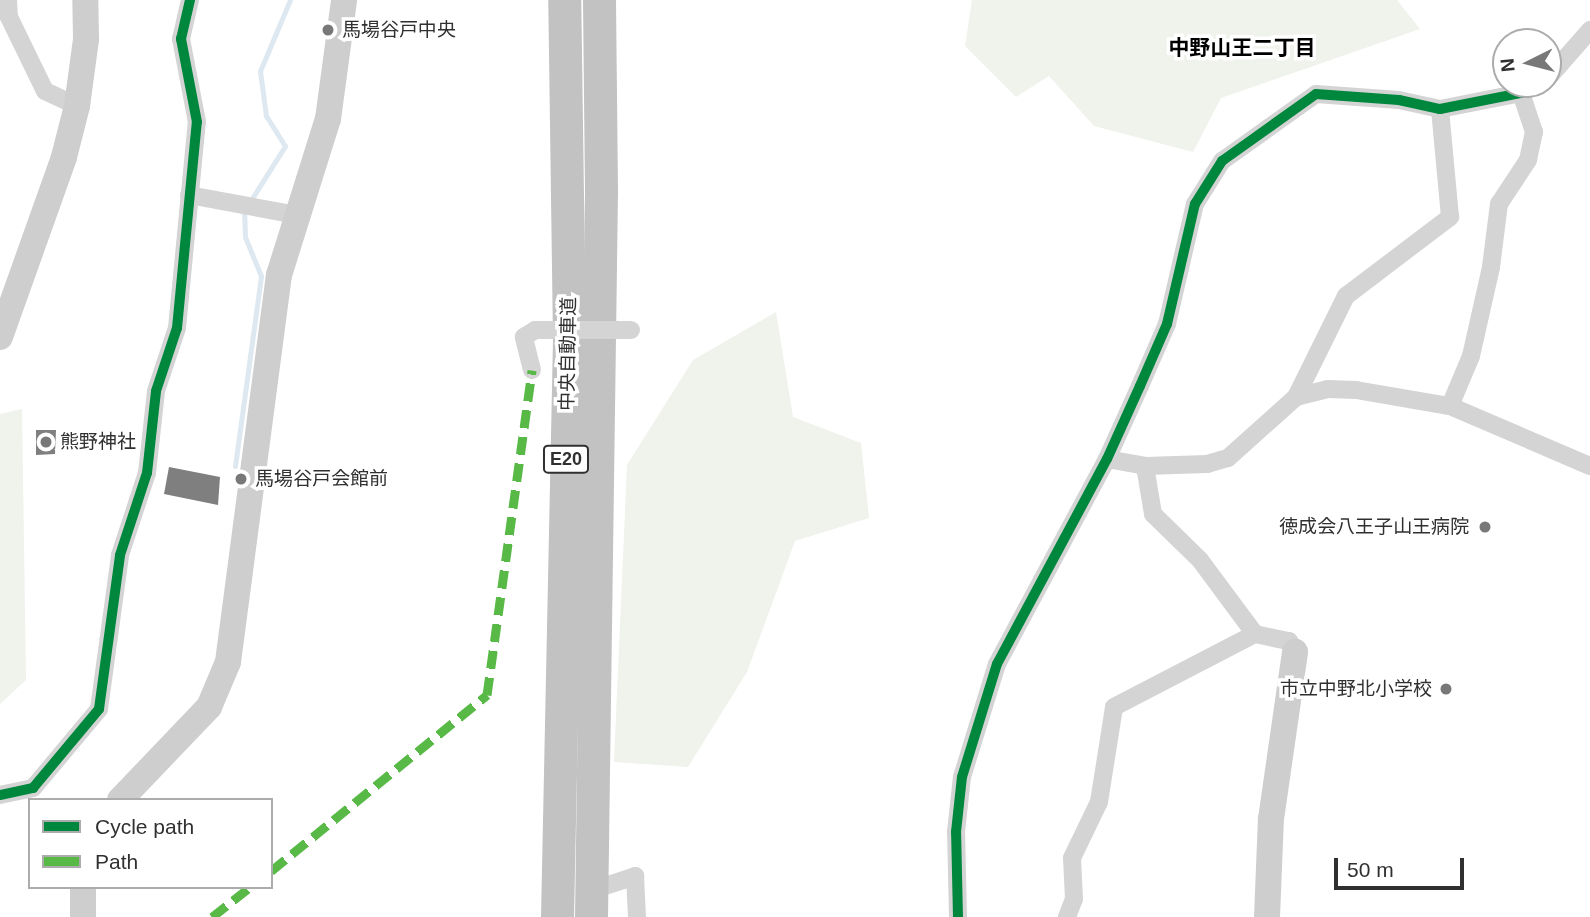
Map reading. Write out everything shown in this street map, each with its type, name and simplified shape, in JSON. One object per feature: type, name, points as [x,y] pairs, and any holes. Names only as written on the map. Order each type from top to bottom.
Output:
[{"type":"highway","name":"中央自動車道","points":[[557,917],[569,339],[564,0]]},
{"type":"highway","name":"中央自動車道","points":[[592,917],[601,191],[599,0]]},
{"type":"street","points":[[8,0],[9,18],[45,91],[77,106]]},
{"type":"street","points":[[0,337],[4,310],[51,196],[77,106],[86,39],[85,0]]},
{"type":"street","points":[[0,795],[33,788],[99,709],[120,555],[147,472],[156,391],[177,328],[197,122],[181,40],[190,0]]},
{"type":"street","points":[[122,798],[209,707],[228,662],[279,275],[328,119],[344,0]]},
{"type":"street","points":[[1562,62],[1590,30]]},
{"type":"street","points":[[958,917],[956,832],[962,777],[997,664],[1107,458],[1167,324],[1195,204],[1222,161],[1316,94],[1399,100],[1440,109],[1496,98]]},
{"type":"street","points":[[1450,406],[1471,356],[1491,267],[1499,204],[1528,160],[1534,132],[1523,98]]},
{"type":"street","points":[[1107,458],[1145,466],[1207,464],[1228,458],[1296,397],[1346,296],[1450,217],[1440,109]]},
{"type":"street","points":[[189,195],[297,215]]},
{"type":"street","points":[[532,370],[524,337],[535,330],[631,330]]},
{"type":"street","points":[[1296,397],[1328,389],[1356,390],[1450,406],[1590,466]]},
{"type":"street","points":[[1145,466],[1153,514],[1200,560],[1255,634]]},
{"type":"street","points":[[1068,917],[1074,899],[1072,858],[1099,802],[1114,707],[1255,634],[1289,641],[1295,652],[1271,819],[1267,917]]},
{"type":"street","points":[[605,886],[635,876],[638,917]]},
{"type":"street","points":[[83,889],[83,917]]},
{"type":"shaded area","points":[[972,0],[1397,0],[1420,29],[1221,98],[1193,152],[1094,126],[1049,76],[1016,97],[965,46]]},
{"type":"shaded area","points":[[776,312],[793,417],[861,443],[869,518],[795,541],[747,672],[688,767],[614,762],[627,465],[693,360]]},
{"type":"shaded area","points":[[22,409],[26,680],[0,704],[0,414]]},
{"type":"building","points":[[36,430],[56,430],[55,454],[36,455]]},
{"type":"building","points":[[169,467],[220,477],[218,505],[164,494]]},
{"type":"waterway","points":[[251,200],[285,146],[266,116],[260,71],[290,0]]},
{"type":"waterway","points":[[235,466],[261,276],[245,237],[244,213]]},
{"type":"marked path","points":[[273,869],[487,695],[532,370]]},
{"type":"marked path","points":[[212,917],[247,889]]},
{"type":"cycle path","points":[[0,795],[33,788],[99,709],[120,555],[147,473],[156,391],[177,328],[197,122],[181,39],[190,0]]},
{"type":"cycle path","points":[[958,917],[956,832],[962,777],[997,664],[1107,459],[1140,386],[1167,324],[1195,204],[1222,161],[1316,94],[1399,100],[1440,109],[1496,98]]},
{"type":"place","name":"馬場谷戸中央","points":[[328,30]]},
{"type":"place","name":"熊野神社","points":[[46,442]]},
{"type":"place","name":"馬場谷戸会館前","points":[[241,479]]},
{"type":"place","name":"徳成会八王子山王病院","points":[[1485,527]]},
{"type":"place","name":"市立中野北小学校","points":[[1446,689]]},
{"type":"district","name":"中野山王二丁目","points":[[1242,48]]}]
